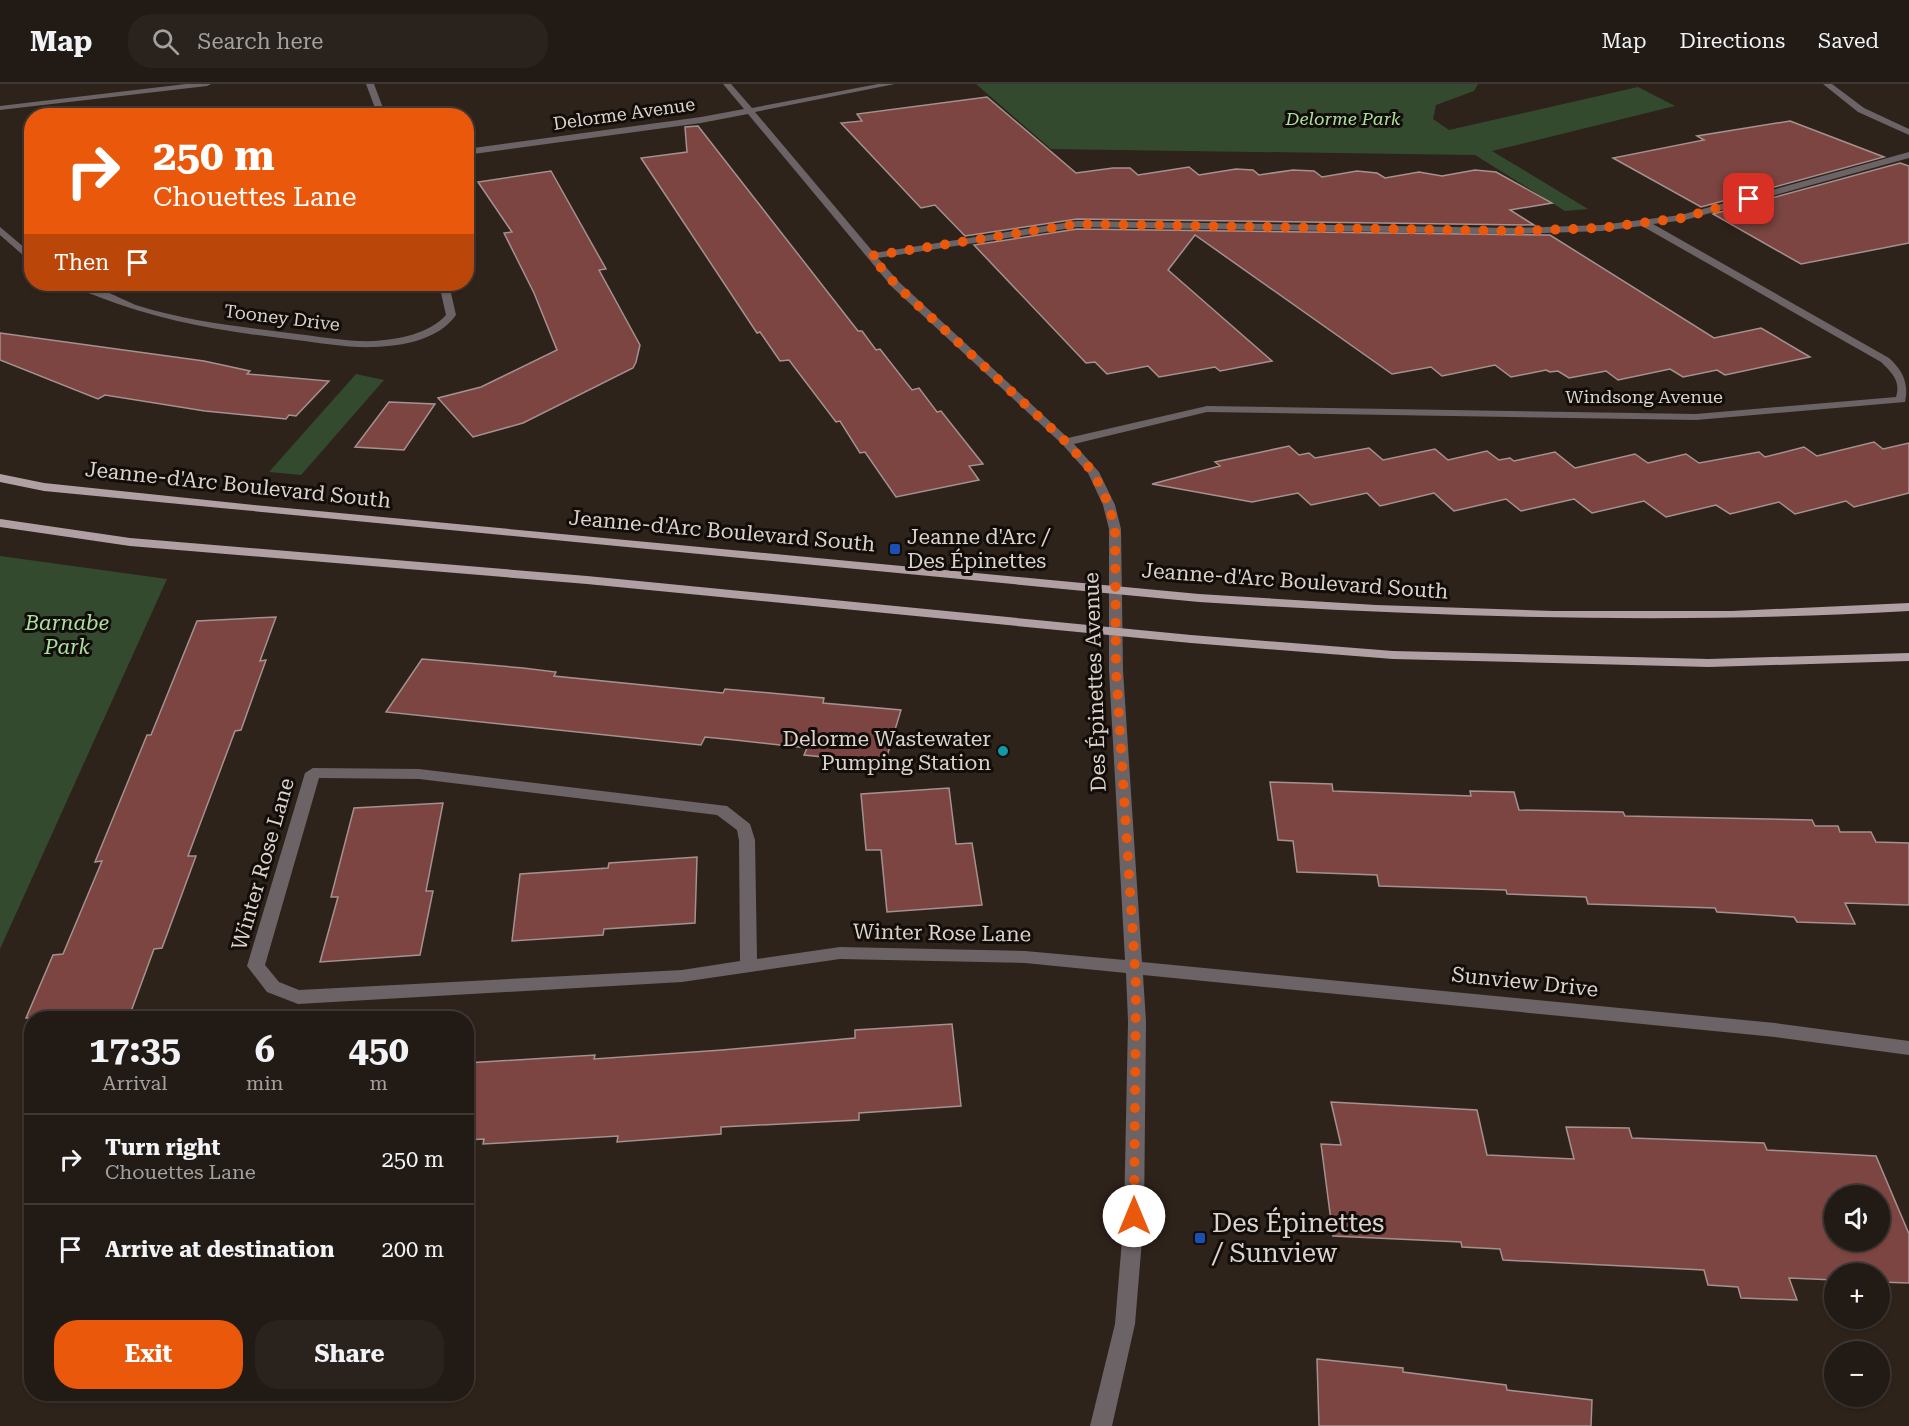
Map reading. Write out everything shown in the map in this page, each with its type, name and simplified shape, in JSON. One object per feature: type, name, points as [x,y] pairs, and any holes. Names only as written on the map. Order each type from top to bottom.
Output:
[{"type":"main road","name":"Jeanne-d'Arc Boulevard South","points":[[0,478],[44,487],[266,511],[1114,590],[1305,605],[1498,614],[1761,614],[1909,607]]},
{"type":"main road","points":[[0,523],[130,542],[611,583],[1393,655],[1504,660],[1709,663],[1909,657]]},
{"type":"street","points":[[0,108],[207,84]]},
{"type":"street","points":[[370,84],[379,108]]},
{"type":"street","name":"Des Épinettes Avenue","points":[[727,84],[896,285],[1066,442],[1093,472],[1109,505],[1115,529],[1115,631],[1137,1021],[1134,1216],[1125,1324],[1101,1426]]},
{"type":"street","name":"Delorme Avenue","points":[[474,151],[689,122],[891,84]]},
{"type":"street","points":[[1827,84],[1861,110],[1909,132]]},
{"type":"street","points":[[65,89],[65,101]]},
{"type":"street","points":[[871,256],[1077,224],[1515,231],[1645,224],[1682,218],[1909,155]]},
{"type":"street","name":"Windsong Avenue","points":[[1066,442],[1207,409],[1685,417],[1837,407],[1901,400],[1905,391],[1905,380],[1886,360],[1645,224]]},
{"type":"street","points":[[0,231],[24,253]]},
{"type":"street","name":"Tooney Drive","points":[[93,291],[136,308],[181,319],[290,337],[374,344],[412,339],[442,326],[451,315],[446,291]]},
{"type":"street","name":"Winter Rose Lane","points":[[749,965],[747,840],[744,828],[721,810],[419,774],[313,773],[256,966],[273,987],[298,997],[682,976],[840,952],[1025,957],[1135,967]]},
{"type":"street","name":"Sunview Drive","points":[[1135,967],[1775,1030],[1909,1048]]},
{"type":"green space","name":"Delorme Park","points":[[976,84],[1478,84],[1474,91],[1436,105],[1433,119],[1449,130],[1638,87],[1675,106],[1492,151],[1588,209],[1565,211],[1475,155],[1051,149]]},
{"type":"green space","points":[[356,374],[384,380],[301,475],[269,472]]},
{"type":"green space","name":"Barnabe Park","points":[[0,556],[167,579],[0,949]]},
{"type":"building","points":[[987,97],[1076,173],[1130,168],[1138,175],[1189,167],[1199,175],[1236,169],[1253,170],[1259,175],[1293,170],[1314,171],[1322,177],[1357,171],[1377,173],[1385,178],[1419,172],[1442,176],[1475,170],[1496,172],[1552,203],[1510,210],[1534,225],[1077,219],[965,236],[935,205],[921,208],[841,123],[862,121],[857,114]]},
{"type":"building","points":[[1790,121],[1884,157],[1701,207],[1613,158],[1704,140],[1697,136]]},
{"type":"building","points":[[698,126],[858,331],[862,331],[876,350],[880,349],[912,390],[919,388],[937,412],[941,411],[983,464],[969,466],[979,480],[896,497],[865,452],[860,453],[840,421],[836,422],[789,360],[780,361],[760,332],[757,333],[641,158],[687,152],[685,127]]},
{"type":"building","points":[[1900,163],[1909,166],[1909,243],[1801,264],[1713,214]]},
{"type":"building","points":[[551,171],[606,269],[599,270],[640,345],[636,362],[633,368],[523,423],[473,437],[438,398],[481,387],[557,350],[534,293],[504,233],[512,232],[478,182]]},
{"type":"building","points":[[1077,229],[1550,235],[1714,338],[1761,328],[1810,357],[1725,375],[1717,370],[1683,377],[1670,369],[1618,380],[1606,371],[1569,378],[1558,371],[1546,370],[1511,377],[1495,365],[1442,376],[1431,367],[1392,374],[1195,235],[1168,270],[1272,361],[1220,371],[1215,367],[1159,377],[1148,366],[1107,374],[1095,362],[1086,363],[974,245]]},
{"type":"building","points":[[0,333],[204,361],[250,371],[247,374],[329,381],[296,416],[289,415],[286,419],[205,411],[105,395],[98,399],[0,360]]},
{"type":"building","points":[[389,402],[435,404],[404,450],[355,447]]},
{"type":"building","points":[[1874,442],[1883,449],[1909,443],[1909,493],[1854,507],[1846,501],[1795,514],[1779,502],[1730,514],[1716,505],[1666,517],[1644,501],[1592,513],[1574,499],[1521,511],[1506,499],[1454,511],[1434,493],[1380,506],[1367,493],[1311,505],[1298,493],[1252,502],[1152,484],[1220,466],[1215,462],[1289,446],[1299,455],[1309,453],[1315,458],[1369,448],[1383,460],[1435,449],[1448,460],[1487,451],[1499,460],[1510,458],[1514,461],[1555,452],[1575,468],[1635,454],[1648,463],[1686,454],[1699,463],[1759,452],[1765,457],[1804,447],[1817,456]]},
{"type":"building","points":[[276,617],[260,661],[266,660],[241,730],[235,731],[188,856],[196,856],[162,948],[154,949],[131,1011],[29,1011],[53,955],[63,954],[102,861],[95,862],[147,735],[151,735],[197,621]]},
{"type":"building","points":[[422,659],[523,668],[556,672],[554,676],[723,693],[725,689],[824,698],[823,703],[901,710],[885,763],[804,755],[807,748],[735,740],[705,737],[701,745],[386,712]]},
{"type":"building","points":[[1270,782],[1332,784],[1333,791],[1471,796],[1470,791],[1514,792],[1519,810],[1623,812],[1625,816],[1812,820],[1815,826],[1838,826],[1840,832],[1871,832],[1876,842],[1909,843],[1909,905],[1845,903],[1855,924],[1797,922],[1794,917],[1717,912],[1715,908],[1588,904],[1586,897],[1507,894],[1506,890],[1379,886],[1377,875],[1297,872],[1293,841],[1278,840]]},
{"type":"building","points":[[949,788],[956,844],[972,843],[982,905],[887,912],[881,850],[866,850],[861,794]]},
{"type":"building","points":[[443,803],[426,891],[433,891],[420,955],[320,962],[338,897],[331,897],[354,808]]},
{"type":"building","points":[[697,857],[695,923],[604,929],[603,935],[512,941],[520,874],[608,868],[609,863]]},
{"type":"building","points":[[952,1024],[961,1106],[859,1113],[859,1120],[721,1127],[721,1134],[617,1142],[618,1136],[483,1144],[484,1139],[474,1140],[474,1063],[595,1055],[594,1059],[722,1050],[855,1038],[855,1030]]},
{"type":"building","points":[[1331,1102],[1477,1110],[1487,1155],[1574,1159],[1566,1127],[1629,1128],[1632,1138],[1764,1143],[1767,1150],[1876,1156],[1888,1185],[1824,1185],[1824,1251],[1890,1251],[1890,1189],[1909,1234],[1909,1283],[1890,1282],[1890,1263],[1824,1263],[1824,1280],[1789,1278],[1797,1300],[1741,1298],[1738,1287],[1708,1285],[1704,1270],[1503,1260],[1500,1249],[1462,1247],[1461,1242],[1333,1236],[1321,1144],[1341,1145]]},
{"type":"building","points":[[1317,1359],[1403,1368],[1403,1372],[1506,1385],[1507,1390],[1592,1400],[1591,1426],[1319,1426]]},
{"type":"place","name":"Jeanne d'Arc / Des Épinettes","points":[[895,549]]},
{"type":"place","name":"Delorme Wastewater Pumping Station","points":[[1003,751]]},
{"type":"place","name":"Des Épinettes / Sunview","points":[[1200,1238]]},
{"type":"route","points":[[1134,1216],[1136,985],[1129,904],[1116,670],[1115,529],[1109,505],[1093,472],[1066,442],[896,285],[871,256],[1077,224],[1515,231],[1601,228],[1682,218],[1749,199]]}]
